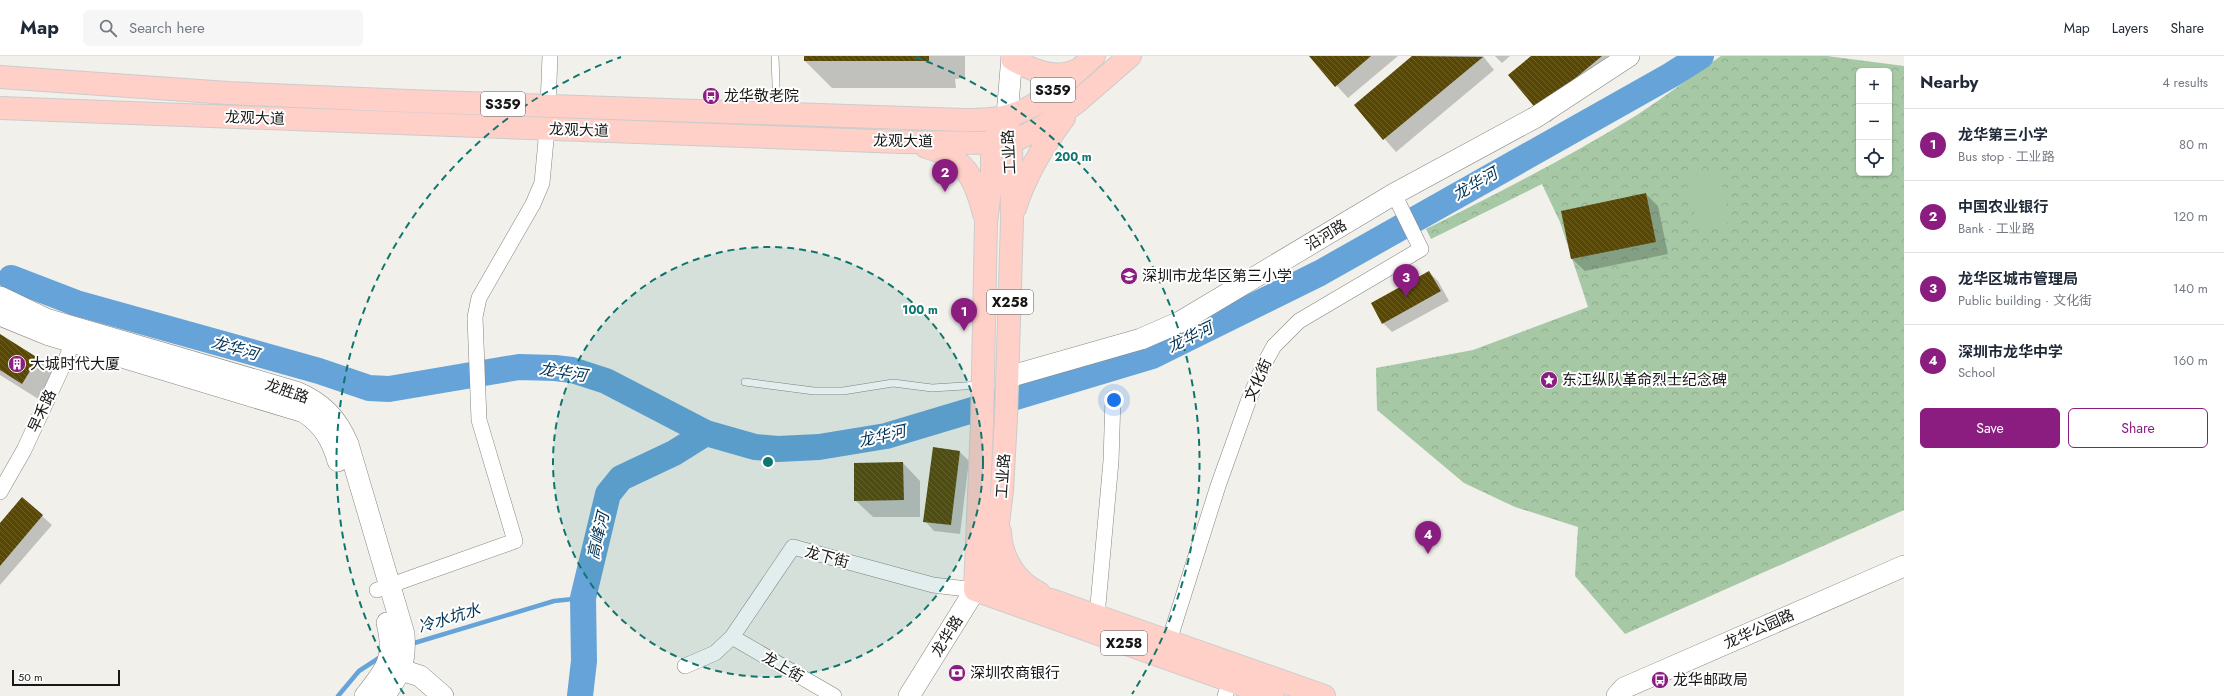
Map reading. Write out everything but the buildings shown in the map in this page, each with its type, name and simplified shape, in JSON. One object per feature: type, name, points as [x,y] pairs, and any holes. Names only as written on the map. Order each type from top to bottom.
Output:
[{"type":"main road","name":"龙观大道","points":[[0,108],[901,142],[1001,142],[1042,127],[1077,102],[1130,56]]},
{"type":"main road","points":[[1014,57],[1049,74],[1068,74],[1087,62]]},
{"type":"main road","name":"龙观大道","points":[[0,77],[228,93],[548,106],[964,120],[1007,116],[1025,110],[1040,101],[1087,62]]},
{"type":"main road","points":[[1012,221],[1020,194],[1033,168],[1051,136],[1077,102]]},
{"type":"main road","name":"工业路","points":[[983,586],[982,387],[986,224],[992,173],[1007,116]]},
{"type":"main road","points":[[901,142],[943,153],[961,164],[976,187],[986,224]]},
{"type":"main road","name":"工业路","points":[[983,586],[992,559],[999,520],[1008,380],[1012,221],[1001,142]]},
{"type":"main road","points":[[999,520],[1004,551],[1014,573],[1034,591],[1054,601]]},
{"type":"main road","name":"X258","points":[[983,586],[1014,591],[1054,601],[1324,696]]},
{"type":"main road","name":"X258","points":[[983,586],[1228,688],[1273,696]]},
{"type":"street","points":[[548,106],[550,56]]},
{"type":"street","name":"沿河路","points":[[1008,380],[1141,339],[1180,322],[1199,305],[1397,200],[1536,117],[1629,56]]},
{"type":"street","points":[[1007,116],[1014,57]]},
{"type":"street","points":[[384,587],[515,541],[481,428],[476,390],[476,308],[485,287],[533,204],[542,183],[547,129]]},
{"type":"street","name":"文化街","points":[[1169,641],[1223,472],[1251,395],[1263,366],[1274,346],[1299,320],[1421,249],[1397,200]]},
{"type":"street","name":"龙胜路","points":[[0,297],[75,335]]},
{"type":"street","name":"龙胜路","points":[[0,315],[31,329],[75,335],[296,392],[318,403],[327,410],[336,420],[348,444],[397,636],[396,663]]},
{"type":"street","name":"早禾路","points":[[0,492],[24,450],[75,335]]},
{"type":"street","points":[[1097,616],[1111,461],[1113,398]]},
{"type":"street","name":"龙下街","points":[[685,666],[715,653],[732,637],[793,548],[933,585],[983,586]]},
{"type":"street","name":"龙华公园路","points":[[1618,696],[1624,688],[1904,566]]},
{"type":"street","name":"龙华路","points":[[909,696],[983,586]]},
{"type":"street","name":"龙上街","points":[[732,637],[834,696]]},
{"type":"street","points":[[365,696],[396,663]]},
{"type":"street","points":[[384,696],[396,663]]},
{"type":"street","points":[[396,663],[420,676],[443,696]]},
{"type":"lane","points":[[775,56],[777,114]]},
{"type":"lane","points":[[745,382],[829,391],[860,389],[893,383],[932,388],[982,387]]},
{"type":"green space","points":[[1721,56],[1827,56],[1904,66],[1904,510],[1625,634],[1575,576],[1578,527],[1515,507],[1464,483],[1377,410],[1376,368],[1473,350],[1588,307],[1560,222],[1542,184],[1431,239],[1426,229],[1533,174],[1648,108]]},
{"type":"green space","points":[[1718,169],[1731,222],[1699,230],[1685,177]]},
{"type":"waterway","name":"龙华河","points":[[11,278],[76,303],[319,371],[369,388],[389,389],[519,367],[572,370],[606,381],[706,433],[755,447],[778,449],[819,447],[886,436],[1152,356],[1320,273],[1671,75],[1701,56]]},
{"type":"waterway","name":"高峰河","points":[[580,696],[584,661],[583,598],[608,494],[621,478],[674,453],[706,433]]},
{"type":"waterway","name":"冷水坑水","points":[[411,644],[554,601],[583,598]]},
{"type":"waterway","name":"冷水坑水","points":[[338,696],[359,671],[382,656]]},
{"type":"place","name":"龙华敬老院","points":[[711,96]]},
{"type":"place","name":"中国农业银行","points":[[945,192]]},
{"type":"place","name":"深圳市龙华区第三小学","points":[[1129,276]]},
{"type":"place","name":"龙华区城市管理局","points":[[1406,297]]},
{"type":"place","name":"龙华第三小学","points":[[964,331]]},
{"type":"place","name":"大城时代大厦","points":[[17,364]]},
{"type":"place","name":"东江纵队革命烈士纪念碑","points":[[1549,380]]},
{"type":"place","name":"深圳市龙华中学","points":[[1428,554]]},
{"type":"place","name":"深圳农商银行","points":[[957,673]]},
{"type":"place","name":"龙华邮政局","points":[[1660,680]]}]
